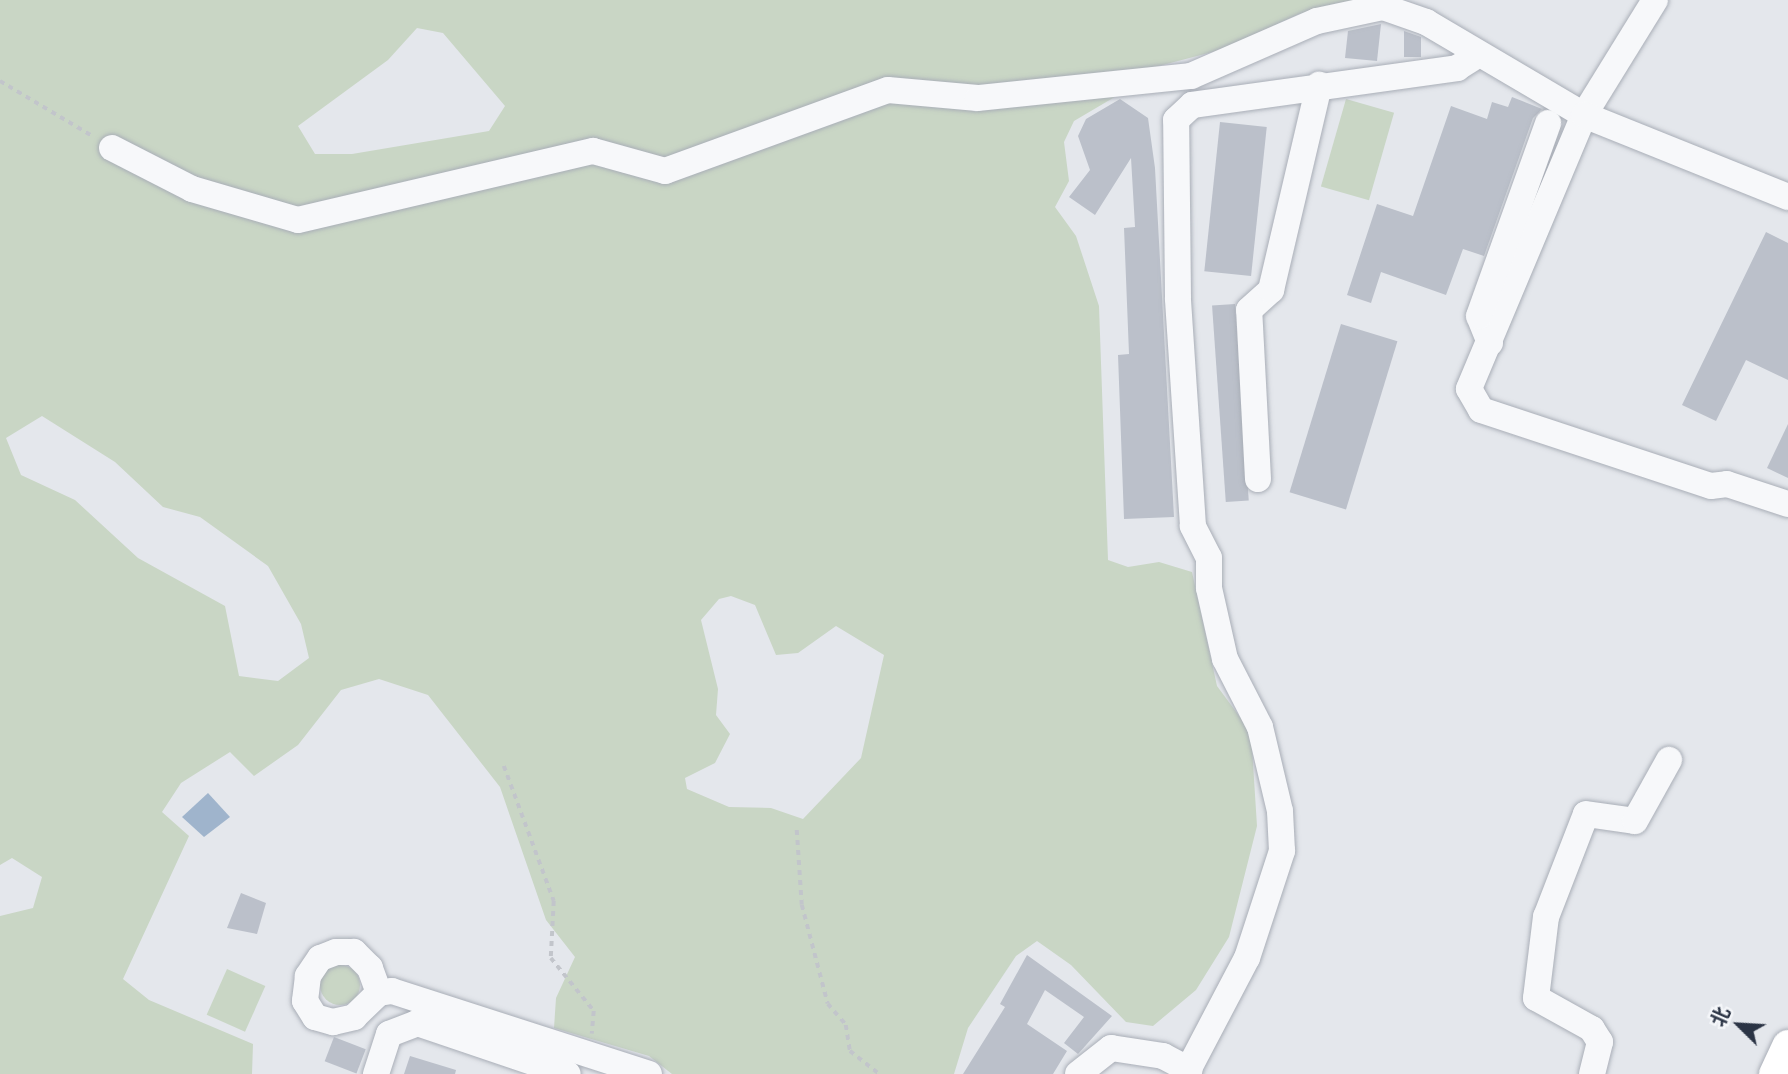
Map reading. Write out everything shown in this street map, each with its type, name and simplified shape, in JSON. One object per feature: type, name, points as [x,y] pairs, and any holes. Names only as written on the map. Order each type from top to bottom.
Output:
[{"type":"main road","points":[[1775,1074],[1788,1046]]},
{"type":"street","points":[[1655,0],[1584,115],[1469,389],[1481,410],[1711,486],[1727,484],[1788,504]]},
{"type":"street","points":[[112,148],[192,190],[298,220],[593,151],[665,171],[888,90],[978,98],[1191,76],[1317,21],[1383,7],[1426,22],[1476,56],[1584,115],[1788,197]]},
{"type":"street","points":[[1078,1074],[1111,1048],[1163,1056],[1188,1072],[1247,958],[1282,851],[1280,811],[1260,727],[1218,639],[1209,558],[1193,526],[1178,298],[1176,120],[1192,105],[1319,85],[1457,68],[1476,56]]},
{"type":"street","points":[[1258,479],[1249,310],[1271,290],[1319,85]]},
{"type":"street","points":[[1490,344],[1479,316],[1548,123]]},
{"type":"street","points":[[1592,1074],[1600,1042],[1592,1029],[1536,998],[1546,917],[1587,814],[1635,821],[1668,760]]},
{"type":"street","points":[[379,993],[392,991],[649,1074]]},
{"type":"street","points":[[376,1074],[389,1034],[416,1023],[568,1074]]},
{"type":"path","points":[[0,80],[112,148]]},
{"type":"path","points":[[504,766],[554,901],[551,958],[594,1012],[585,1052]]},
{"type":"path","points":[[797,830],[802,905],[828,1004],[846,1025],[850,1051],[879,1074]]},
{"type":"green space","points":[[0,0],[1357,0],[1299,14],[1224,49],[1132,73],[1113,98],[1074,121],[1064,142],[1069,181],[1055,207],[1076,236],[1099,306],[1108,560],[1128,567],[1159,562],[1192,572],[1217,686],[1251,732],[1257,826],[1229,937],[1196,990],[1153,1026],[1126,1022],[1071,965],[1037,941],[1016,956],[968,1028],[954,1074],[672,1074],[649,1056],[554,1028],[556,998],[575,957],[546,920],[500,787],[428,695],[379,679],[341,690],[298,745],[254,776],[230,752],[181,783],[162,812],[189,836],[123,979],[149,1000],[253,1044],[252,1074],[0,1074],[0,916],[33,908],[42,877],[12,858],[0,865]],"holes":[[[417,28],[443,33],[505,106],[489,131],[352,154],[315,154],[298,126],[388,60]],[[42,416],[115,462],[163,507],[200,517],[268,566],[301,624],[309,658],[278,681],[239,676],[225,606],[138,558],[75,500],[21,475],[6,438]],[[731,596],[755,605],[776,655],[798,653],[836,626],[884,655],[861,758],[803,819],[771,808],[729,807],[687,789],[685,778],[715,763],[730,734],[716,715],[718,689],[701,620],[719,599]]]},
{"type":"green space","points":[[1346,99],[1394,113],[1369,200],[1321,186]]},
{"type":"green space","points":[[340,965],[348,966],[354,971],[359,977],[359,993],[354,999],[348,1004],[340,1005],[332,1004],[326,999],[321,993],[320,985],[321,977],[326,971],[332,966]]},
{"type":"green space","points":[[227,969],[265,986],[245,1032],[207,1015]]},
{"type":"water","points":[[208,793],[230,817],[204,837],[182,817]]},
{"type":"building","points":[[1381,24],[1377,61],[1345,58],[1348,31]]},
{"type":"building","points":[[1404,31],[1421,37],[1421,57],[1404,57]]},
{"type":"building","points":[[1512,97],[1542,109],[1533,118],[1484,256],[1463,249],[1446,295],[1381,272],[1371,303],[1347,295],[1377,204],[1413,216],[1451,106],[1487,119],[1492,102],[1508,107]]},
{"type":"building","points":[[1120,99],[1148,118],[1155,168],[1174,517],[1124,519],[1118,355],[1129,354],[1124,228],[1135,227],[1131,158],[1095,215],[1069,197],[1090,170],[1078,136],[1086,119]]},
{"type":"building","points":[[1220,122],[1267,127],[1251,276],[1204,271]]},
{"type":"building","points":[[1766,232],[1788,243],[1788,380],[1746,360],[1716,421],[1682,405]]},
{"type":"building","points":[[1235,304],[1249,501],[1226,502],[1212,306]]},
{"type":"building","points":[[1341,324],[1397,341],[1346,510],[1290,492]]},
{"type":"building","points":[[1788,424],[1788,478],[1767,468]]},
{"type":"building","points":[[241,893],[266,903],[257,934],[227,928]]},
{"type":"building","points":[[1027,955],[1112,1016],[1078,1054],[1064,1043],[1084,1017],[1045,990],[1027,1024],[1067,1051],[1053,1074],[963,1074],[1005,1007],[1000,1004]]},
{"type":"building","points":[[334,1037],[366,1049],[356,1073],[325,1061]]},
{"type":"building","points":[[410,1056],[456,1070],[455,1074],[404,1074]]}]
